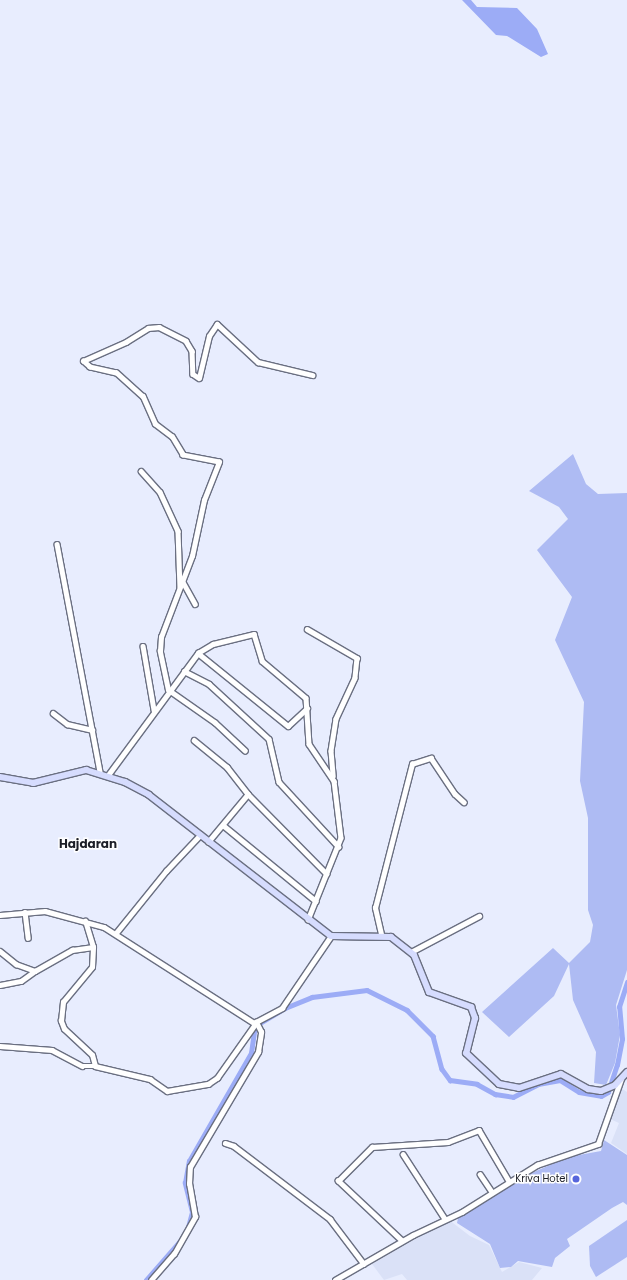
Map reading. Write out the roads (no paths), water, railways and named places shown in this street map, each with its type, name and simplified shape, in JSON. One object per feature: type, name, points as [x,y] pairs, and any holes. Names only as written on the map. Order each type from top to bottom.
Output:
[{"type":"main road","points":[[0,777],[33,783],[81,770],[100,772],[108,775],[149,795],[308,920],[331,936],[342,938],[381,934],[391,937],[411,952],[429,992],[471,1007],[475,1018],[466,1053],[499,1084],[520,1088],[561,1074],[588,1090],[609,1088],[621,1080],[627,1072]]},
{"type":"street","points":[[245,751],[215,723],[168,690],[161,660],[161,637],[180,586],[183,582],[204,500],[219,462],[183,455],[172,437],[156,424],[143,397],[116,373],[90,367],[83,361],[126,342],[148,328],[159,327],[186,341],[192,351],[193,374],[199,378],[209,336],[217,324],[258,362],[312,375]]},
{"type":"street","points":[[141,471],[160,492],[178,531],[180,586]]},
{"type":"street","points":[[57,544],[100,772]]},
{"type":"street","points":[[183,582],[195,604]]},
{"type":"street","points":[[306,629],[357,658],[355,678],[336,719],[331,751],[342,838],[308,920]]},
{"type":"street","points":[[108,775],[168,690],[198,653],[213,644],[254,634],[262,661],[306,698],[312,753],[333,776]]},
{"type":"street","points":[[143,646],[154,710]]},
{"type":"street","points":[[198,653],[288,726],[307,708]]},
{"type":"street","points":[[184,671],[209,684],[269,739],[279,782],[339,847]]},
{"type":"street","points":[[53,712],[68,724],[92,730]]},
{"type":"street","points":[[194,740],[227,767],[248,794],[327,874]]},
{"type":"street","points":[[381,934],[375,908],[412,764],[431,758],[455,794],[464,802]]},
{"type":"street","points":[[208,842],[224,825],[248,794]]},
{"type":"street","points":[[224,825],[316,901]]},
{"type":"street","points":[[116,933],[166,871],[200,835]]},
{"type":"street","points":[[0,915],[25,912],[54,912],[86,921],[116,933],[133,948],[257,1024]]},
{"type":"street","points":[[25,912],[28,938]]},
{"type":"street","points":[[411,952],[479,916]]},
{"type":"street","points":[[86,921],[93,947],[92,967],[63,1002],[61,1015],[64,1029],[92,1054],[95,1066]]},
{"type":"street","points":[[0,1046],[52,1050],[82,1066],[95,1066],[150,1079],[167,1091],[208,1084],[217,1078],[257,1024],[282,1008],[331,936]]},
{"type":"street","points":[[0,985],[21,981],[35,971],[72,950],[93,947]]},
{"type":"street","points":[[0,952],[16,964],[35,971]]},
{"type":"street","points":[[151,1280],[174,1254],[195,1217],[189,1184],[190,1167],[254,1059],[257,1024]]},
{"type":"street","points":[[335,1280],[545,1162],[598,1144],[621,1080]]},
{"type":"street","points":[[402,1241],[338,1181],[372,1147],[448,1142],[479,1130],[509,1181]]},
{"type":"street","points":[[224,1143],[234,1146],[330,1219],[364,1264]]},
{"type":"street","points":[[403,1154],[445,1219]]},
{"type":"street","points":[[480,1174],[492,1192]]},
{"type":"waterway","points":[[188,1227],[192,1212],[185,1183],[189,1161],[251,1053],[255,1026],[285,1008],[312,997],[367,990],[407,1010],[433,1036],[442,1069],[450,1080],[477,1084],[495,1094],[513,1097],[538,1084],[560,1080],[579,1092],[601,1096],[608,1092],[617,1065],[622,1039],[619,1007],[627,982]]},
{"type":"waterway","points":[[146,1280],[179,1242]]},
{"type":"place","name":"Kriva Hotel","points":[[576,1179]]},
{"type":"district","name":"Hajdaran","points":[[88,844]]}]
